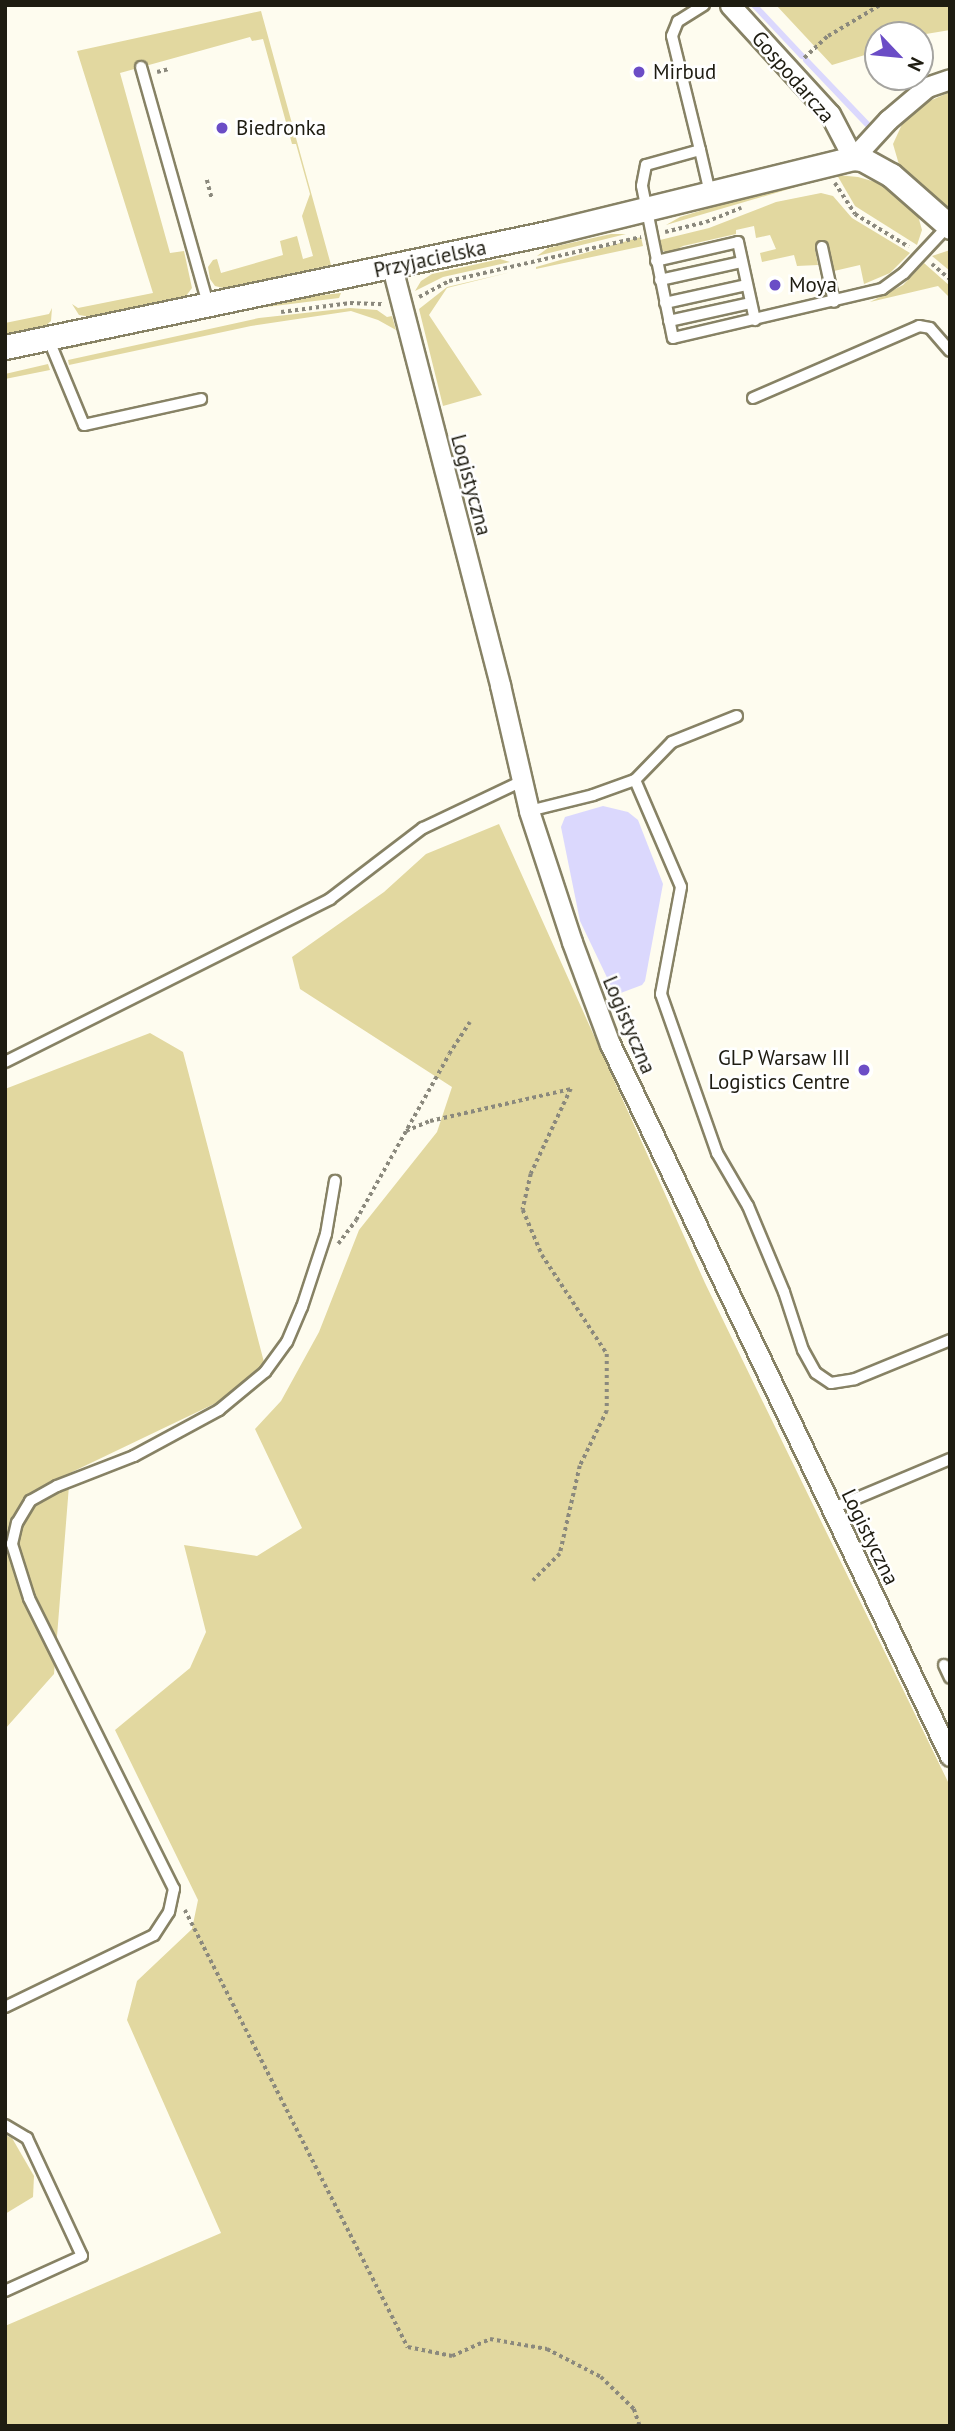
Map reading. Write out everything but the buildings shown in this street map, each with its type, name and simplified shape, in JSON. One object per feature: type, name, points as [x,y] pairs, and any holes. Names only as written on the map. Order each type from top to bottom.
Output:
[{"type":"street","name":"Gospodarcza","points":[[730,5],[830,114],[853,158]]},
{"type":"street","points":[[853,158],[888,120],[927,87],[950,79]]},
{"type":"street","name":"Przyjacielska","points":[[5,346],[392,267],[645,210],[853,158]]},
{"type":"street","points":[[853,158],[862,159],[891,175],[949,226]]},
{"type":"street","name":"Logistyczna","points":[[392,267],[528,811],[610,1044],[950,1756]]},
{"type":"lane","points":[[704,5],[678,21],[672,36],[710,193]]},
{"type":"lane","points":[[141,67],[208,303]]},
{"type":"lane","points":[[700,149],[646,165],[642,186],[673,338],[882,289],[894,282],[949,226]]},
{"type":"lane","points":[[656,261],[738,242],[755,320]]},
{"type":"lane","points":[[822,247],[834,302]]},
{"type":"lane","points":[[660,280],[742,262]]},
{"type":"lane","points":[[665,303],[747,285]]},
{"type":"lane","points":[[669,321],[751,303]]},
{"type":"lane","points":[[753,398],[919,326],[930,328],[950,351]]},
{"type":"lane","points":[[47,337],[84,425],[201,399]]},
{"type":"lane","points":[[528,811],[593,795],[635,780],[672,742],[737,716]]},
{"type":"lane","points":[[635,780],[681,887],[660,994],[717,1153],[748,1206],[784,1292],[803,1350],[816,1374],[831,1383],[855,1379],[950,1340]]},
{"type":"lane","points":[[5,1062],[330,899],[423,828],[522,782]]},
{"type":"lane","points":[[5,2007],[154,1935],[169,1912],[174,1889],[29,1598],[12,1544],[18,1523],[30,1501],[57,1486],[134,1456],[219,1410],[265,1372],[286,1342],[302,1307],[326,1234],[335,1181]]},
{"type":"lane","points":[[831,1509],[950,1459]]},
{"type":"lane","points":[[944,1665],[950,1678]]},
{"type":"lane","points":[[5,2124],[27,2138],[82,2256],[5,2291]]},
{"type":"path","points":[[789,72],[828,36],[880,5]]},
{"type":"path","points":[[207,180],[212,199]]},
{"type":"path","points":[[835,186],[855,214],[921,255],[950,279]]},
{"type":"path","points":[[412,298],[427,294],[449,281],[706,222],[750,205]]},
{"type":"path","points":[[333,1251],[356,1220],[470,1022]]},
{"type":"path","points":[[406,1131],[430,1121],[571,1089],[531,1174],[523,1210],[542,1255],[607,1354],[607,1411],[580,1466],[560,1554],[533,1581]]},
{"type":"path","points":[[174,1889],[408,2347],[452,2356],[490,2339],[547,2349],[601,2377],[634,2409],[640,2426]]},
{"type":"shaded area","points":[[776,5],[950,5],[950,30],[934,33],[934,21],[864,21],[864,55],[832,65]]},
{"type":"shaded area","points":[[261,11],[331,265],[223,288],[215,286],[210,279],[208,267],[213,260],[217,259],[221,273],[242,267],[283,255],[280,241],[297,236],[303,259],[313,256],[302,216],[310,194],[296,144],[292,144],[263,39],[252,41],[250,37],[120,73],[170,253],[184,251],[192,288],[186,296],[91,317],[79,315],[72,304],[78,308],[153,293],[77,51]]},
{"type":"shaded area","points":[[950,92],[950,211],[900,168],[893,144],[904,120],[925,103]]},
{"type":"shaded area","points":[[837,175],[858,177],[886,185],[917,212],[922,230],[917,245],[855,206]]},
{"type":"shaded area","points":[[794,182],[796,187],[666,225],[680,217]]},
{"type":"shaded area","points":[[821,193],[833,196],[852,218],[910,253],[890,273],[864,284],[860,265],[834,271],[828,245],[815,248],[818,265],[797,266],[794,255],[762,262],[760,253],[776,249],[770,235],[756,238],[754,226],[736,230],[736,234],[683,246],[668,254],[662,250],[660,240],[709,228],[776,202]]},
{"type":"shaded area","points":[[611,234],[626,234],[537,256],[548,248]]},
{"type":"shaded area","points":[[641,237],[643,246],[536,269],[536,267]]},
{"type":"shaded area","points":[[950,250],[950,271],[932,256]]},
{"type":"shaded area","points":[[500,259],[510,262],[443,277],[415,291],[421,281],[432,274]]},
{"type":"shaded area","points":[[924,263],[950,286],[948,296],[938,286],[870,302],[903,285]]},
{"type":"shaded area","points":[[515,271],[447,288],[429,315],[482,395],[443,406],[419,309],[447,287]]},
{"type":"shaded area","points":[[341,293],[339,298],[249,309],[67,349],[72,344],[270,301]]},
{"type":"shaded area","points":[[52,308],[51,321],[44,327],[5,336],[5,323],[49,314]]},
{"type":"shaded area","points":[[350,308],[377,310],[387,317],[392,316],[396,330],[378,320],[351,311],[251,326],[69,365],[68,360],[259,318]]},
{"type":"shaded area","points":[[48,364],[50,370],[5,379],[5,374]]},
{"type":"shaded area","points":[[499,824],[705,1283],[950,1786],[950,2426],[5,2426],[5,2326],[221,2233],[127,2020],[137,1981],[192,1929],[198,1900],[115,1730],[190,1668],[206,1632],[184,1545],[257,1556],[302,1528],[255,1429],[281,1401],[319,1332],[359,1230],[437,1132],[452,1087],[300,989],[292,957],[384,892],[426,854]]},
{"type":"shaded area","points":[[150,1033],[183,1052],[265,1366],[216,1403],[70,1473],[54,1674],[5,1729],[5,1089]]},
{"type":"shaded area","points":[[5,2135],[12,2138],[34,2176],[33,2197],[5,2214]]},
{"type":"water","points":[[603,806],[628,812],[638,820],[663,884],[645,981],[642,985],[618,994],[613,990],[580,921],[561,827],[565,817]]},
{"type":"waterway","points":[[754,5],[802,56]]},
{"type":"waterway","points":[[806,60],[868,125]]},
{"type":"place","name":"Mirbud","points":[[639,72]]},
{"type":"place","name":"Biedronka","points":[[222,128]]},
{"type":"place","name":"Moya","points":[[775,285]]},
{"type":"place","name":"GLP Warsaw III Logistics Centre","points":[[864,1070]]}]
